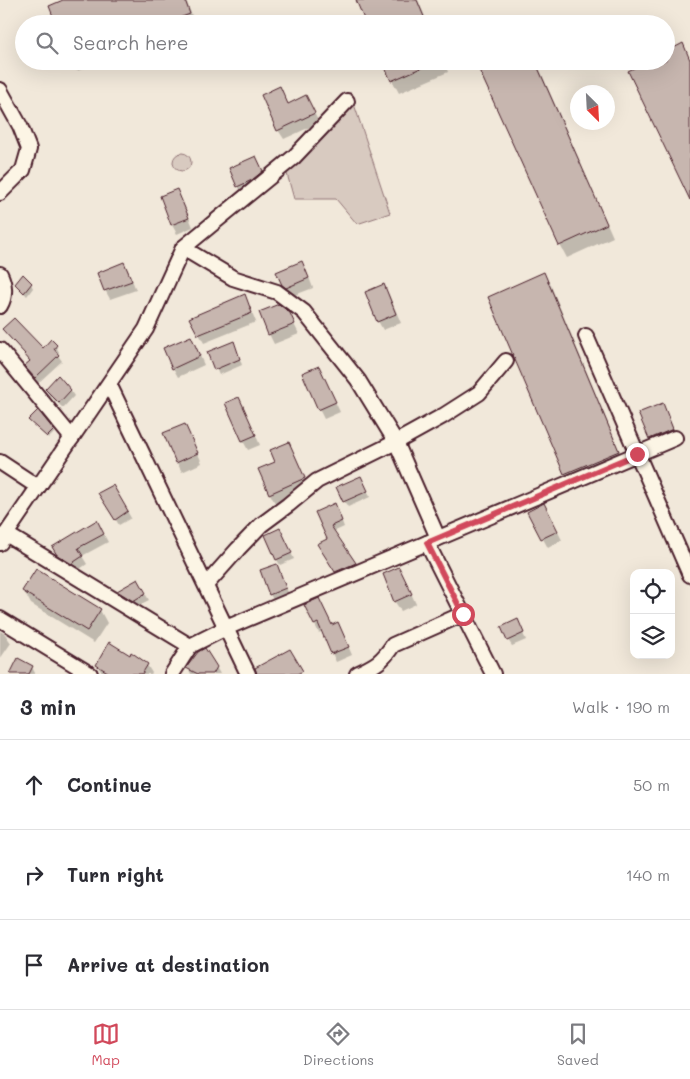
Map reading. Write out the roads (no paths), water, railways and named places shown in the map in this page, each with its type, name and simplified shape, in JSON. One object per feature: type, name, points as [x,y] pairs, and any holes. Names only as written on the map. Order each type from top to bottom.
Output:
[{"type":"street","points":[[0,90],[20,126],[29,149],[23,170],[0,193]]},
{"type":"street","points":[[190,646],[3,539],[146,329],[183,248],[294,157],[347,101]]},
{"type":"street","points":[[183,248],[233,278],[278,292],[304,312],[358,380],[396,442],[432,541],[463,614],[493,674]]},
{"type":"street","points":[[0,274],[5,288],[0,306]]},
{"type":"street","points":[[586,336],[690,574]]},
{"type":"street","points":[[0,350],[72,438]]},
{"type":"street","points":[[206,585],[261,525],[288,506],[317,481],[396,442],[443,416],[479,393],[506,361]]},
{"type":"street","points":[[109,384],[248,674]]},
{"type":"street","points":[[172,674],[190,646],[226,628],[675,438]]},
{"type":"street","points":[[0,462],[38,487]]},
{"type":"street","points":[[357,674],[377,664],[393,645],[463,614]]},
{"type":"street","points":[[0,619],[90,674]]}]
